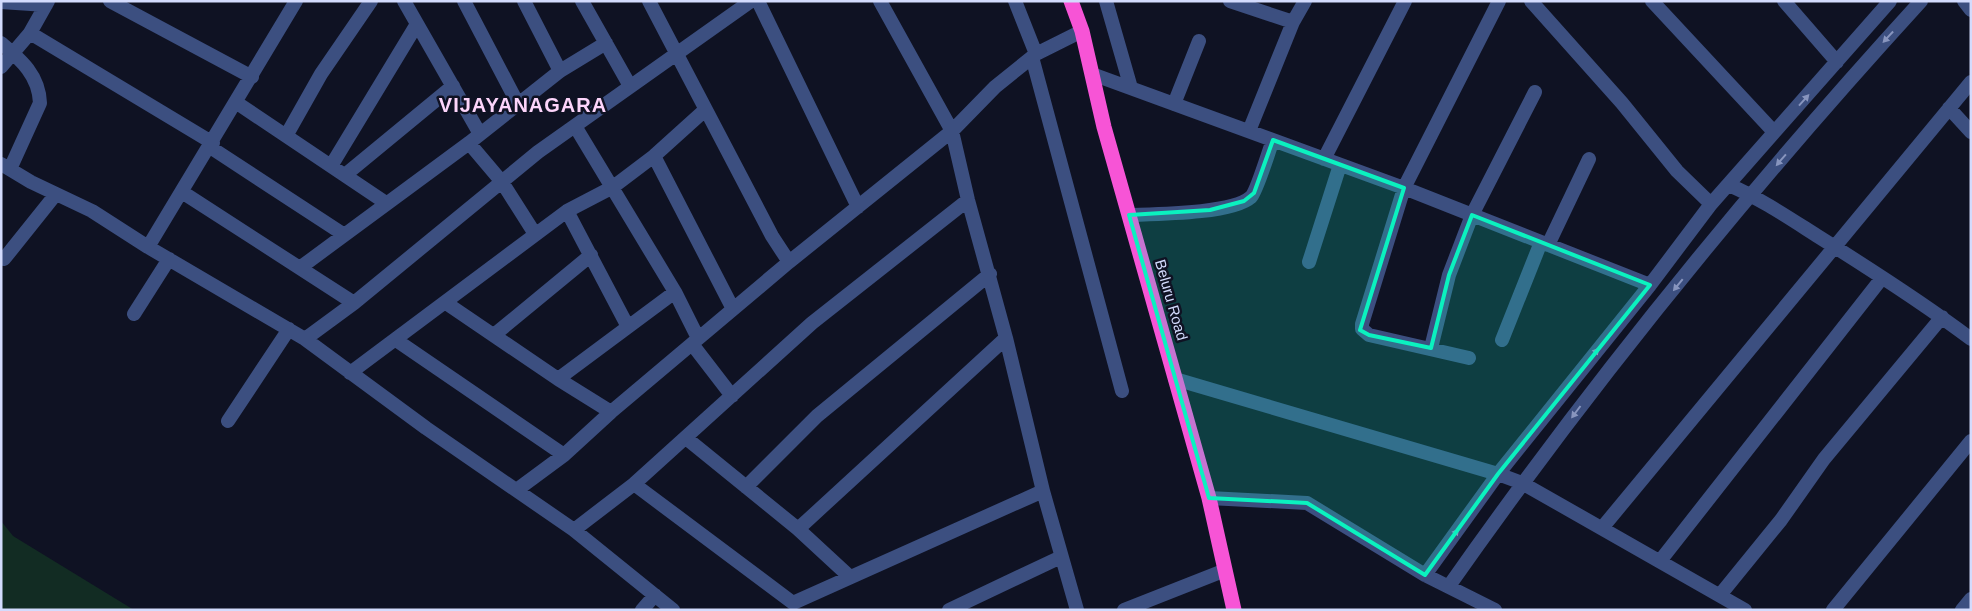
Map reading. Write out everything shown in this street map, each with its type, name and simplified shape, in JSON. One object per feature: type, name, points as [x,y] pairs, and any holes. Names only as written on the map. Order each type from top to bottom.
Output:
[{"type":"highway","name":"Beluru Road","points":[[1070,1],[1082,31],[1129,215],[1209,498],[1234,610]]},
{"type":"street","points":[[110,1],[252,77]]},
{"type":"street","points":[[148,247],[237,103],[296,1]]},
{"type":"street","points":[[286,136],[322,74],[371,1]]},
{"type":"street","points":[[404,1],[480,134]]},
{"type":"street","points":[[464,1],[518,104]]},
{"type":"street","points":[[524,1],[560,71]]},
{"type":"street","points":[[582,1],[630,86]]},
{"type":"street","points":[[649,1],[772,236],[789,262]]},
{"type":"street","points":[[305,339],[354,303],[502,182],[575,126],[751,1]]},
{"type":"street","points":[[758,1],[858,207]]},
{"type":"street","points":[[880,1],[952,132],[968,200],[990,274],[1043,491],[1077,610]]},
{"type":"street","points":[[1015,1],[1034,55],[1122,391]]},
{"type":"street","points":[[1106,1],[1131,88]]},
{"type":"street","points":[[1230,1],[1293,22]]},
{"type":"street","points":[[1249,131],[1293,22],[1305,1]]},
{"type":"street","points":[[1324,159],[1405,1]]},
{"type":"street","points":[[1469,358],[1369,334],[1362,329],[1404,188],[1499,1]]},
{"type":"street","points":[[1531,1],[1622,103],[1677,171],[1711,204]]},
{"type":"street","points":[[1652,1],[1774,132]]},
{"type":"street","points":[[1784,1],[1837,62]]},
{"type":"street","points":[[1425,575],[1498,474],[1650,285],[1711,204],[1729,186],[1774,132],[1890,1]]},
{"type":"street","points":[[1449,586],[1522,483],[1605,375],[1751,194],[1921,1]]},
{"type":"street","points":[[1964,1],[1971,10]]},
{"type":"street","points":[[1,2],[47,3],[30,33],[1,67]]},
{"type":"street","points":[[331,166],[417,24]]},
{"type":"street","points":[[518,490],[564,455],[611,412],[789,262],[952,132],[995,87],[1034,55],[1082,31]]},
{"type":"street","points":[[30,33],[211,145],[343,234]]},
{"type":"street","points":[[1174,104],[1199,41]]},
{"type":"street","points":[[1,43],[30,69],[40,93],[40,103],[6,166],[56,194],[92,211],[148,247],[305,339],[426,428],[574,530],[673,610]]},
{"type":"street","points":[[301,267],[343,234],[469,143],[560,71],[606,43]]},
{"type":"street","points":[[1092,74],[1404,188],[1650,285]]},
{"type":"street","points":[[1602,528],[1971,82]]},
{"type":"street","points":[[345,175],[453,86]]},
{"type":"street","points":[[1431,348],[1449,275],[1472,215],[1535,92]]},
{"type":"street","points":[[237,103],[386,203]]},
{"type":"street","points":[[1949,108],[1971,132]]},
{"type":"street","points":[[350,373],[567,211],[613,188],[654,156],[705,110]]},
{"type":"street","points":[[575,126],[675,292],[695,341],[732,396]]},
{"type":"street","points":[[1129,215],[1210,210],[1244,201],[1254,193],[1273,140]]},
{"type":"street","points":[[469,143],[502,182],[535,234]]},
{"type":"street","points":[[654,156],[733,309]]},
{"type":"street","points":[[1502,340],[1544,244],[1590,159]]},
{"type":"street","points":[[1309,262],[1340,165]]},
{"type":"street","points":[[1729,186],[1751,194],[1834,246],[1942,317],[1971,339]]},
{"type":"street","points":[[182,192],[301,267],[354,303]]},
{"type":"street","points":[[4,259],[56,194]]},
{"type":"street","points":[[574,530],[634,484],[812,323],[968,200]]},
{"type":"street","points":[[567,211],[627,326]]},
{"type":"street","points":[[494,335],[591,255]]},
{"type":"street","points":[[134,314],[169,259]]},
{"type":"street","points":[[746,486],[817,416],[990,274]]},
{"type":"street","points":[[1660,562],[1882,278]]},
{"type":"street","points":[[558,379],[675,292]]},
{"type":"street","points":[[446,303],[558,379],[611,412]]},
{"type":"street","points":[[1720,595],[1781,520],[1824,459],[1942,317]]},
{"type":"street","points":[[228,420],[288,329]]},
{"type":"street","points":[[798,529],[1006,338]]},
{"type":"street","points":[[396,340],[564,455]]},
{"type":"street","points":[[1175,379],[1498,474],[1522,483],[1745,610]]},
{"type":"street","points":[[686,438],[798,529],[850,576]]},
{"type":"street","points":[[1833,610],[1971,440]]},
{"type":"street","points":[[634,484],[793,603]]},
{"type":"street","points":[[780,610],[850,576],[1043,491]]},
{"type":"street","points":[[1209,498],[1307,503],[1425,575],[1495,610]]},
{"type":"street","points":[[949,610],[1062,557]]},
{"type":"street","points":[[1124,610],[1224,571]]},
{"type":"street","points":[[642,610],[655,595]]},
{"type":"street","points":[[1962,610],[1971,599]]},
{"type":"highlighted area","points":[[1273,140],[1404,188],[1360,330],[1369,335],[1431,348],[1449,275],[1472,215],[1650,285],[1498,474],[1425,575],[1307,503],[1209,498],[1129,215],[1210,210],[1244,201],[1254,193]]},
{"type":"green space","points":[[1,521],[13,536],[134,610],[1,610]]},
{"type":"district","name":"VIJAYANAGARA","points":[[523,105]]}]
